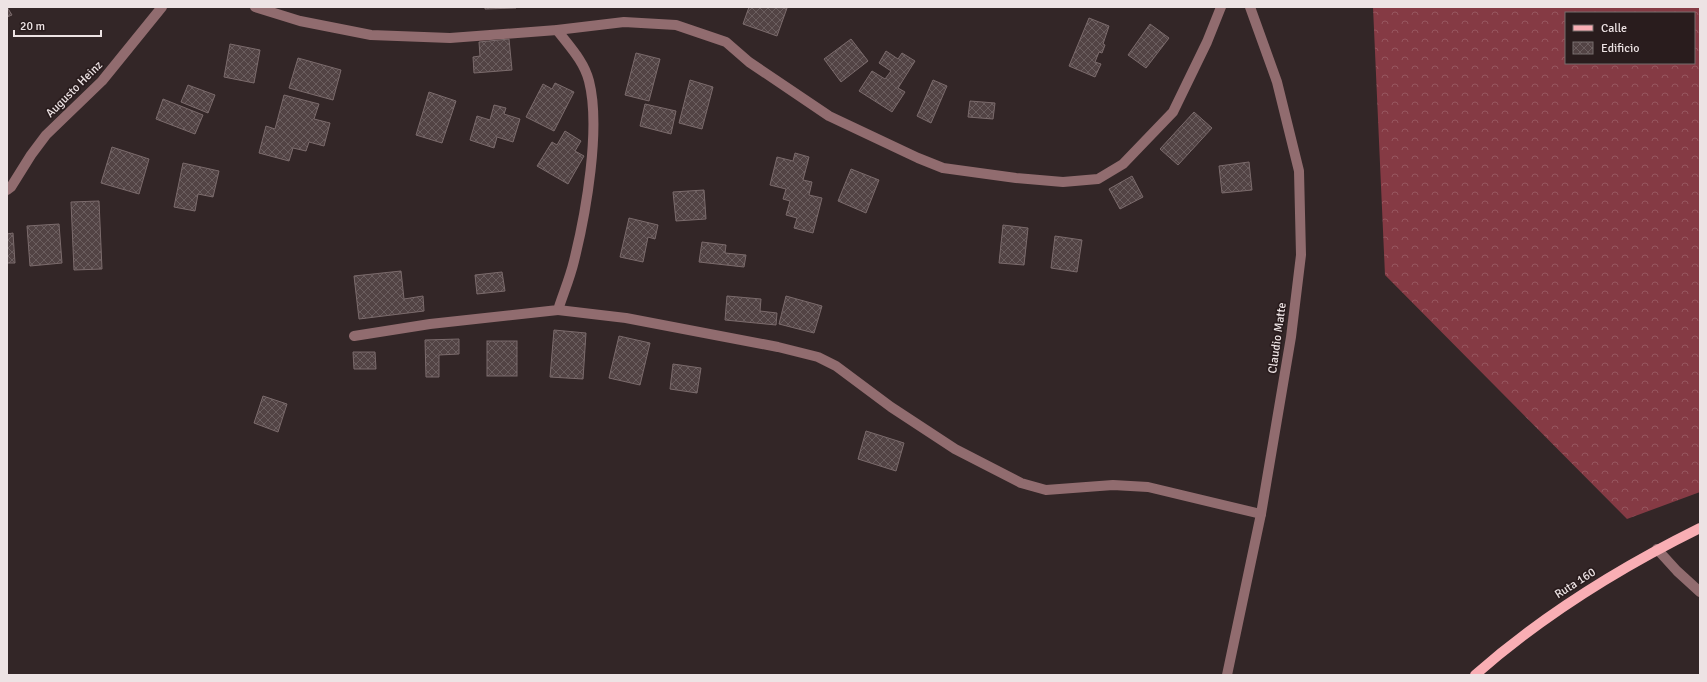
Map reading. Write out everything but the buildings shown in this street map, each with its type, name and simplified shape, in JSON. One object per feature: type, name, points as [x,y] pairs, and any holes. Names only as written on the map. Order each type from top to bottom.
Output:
[{"type":"main road","name":"Ruta 160","points":[[1475,675],[1520,638],[1564,605],[1657,549],[1700,528]]},
{"type":"street","name":"Augusto Heinz","points":[[7,190],[11,187],[31,155],[46,135],[102,81],[162,7]]},
{"type":"street","points":[[255,7],[300,21],[371,35],[450,38],[557,30],[624,22],[676,25],[726,42],[750,62],[829,116],[918,158],[943,168],[1016,178],[1063,182],[1098,179],[1123,164],[1173,112],[1207,42],[1221,7]]},
{"type":"street","name":"Claudio Matte","points":[[1227,675],[1261,514],[1291,337],[1300,255],[1300,171],[1277,82],[1250,7]]},
{"type":"street","points":[[557,30],[583,63],[589,81],[593,112],[593,149],[583,218],[574,263],[558,310]]},
{"type":"street","points":[[354,336],[430,324],[558,310],[626,318],[778,347],[818,357],[836,366],[891,407],[955,449],[1021,483],[1046,490],[1113,485],[1148,486],[1261,514]]},
{"type":"street","points":[[1657,549],[1677,571],[1700,592]]},
{"type":"green space","points":[[1373,7],[1700,7],[1700,492],[1627,519],[1385,275]]}]
